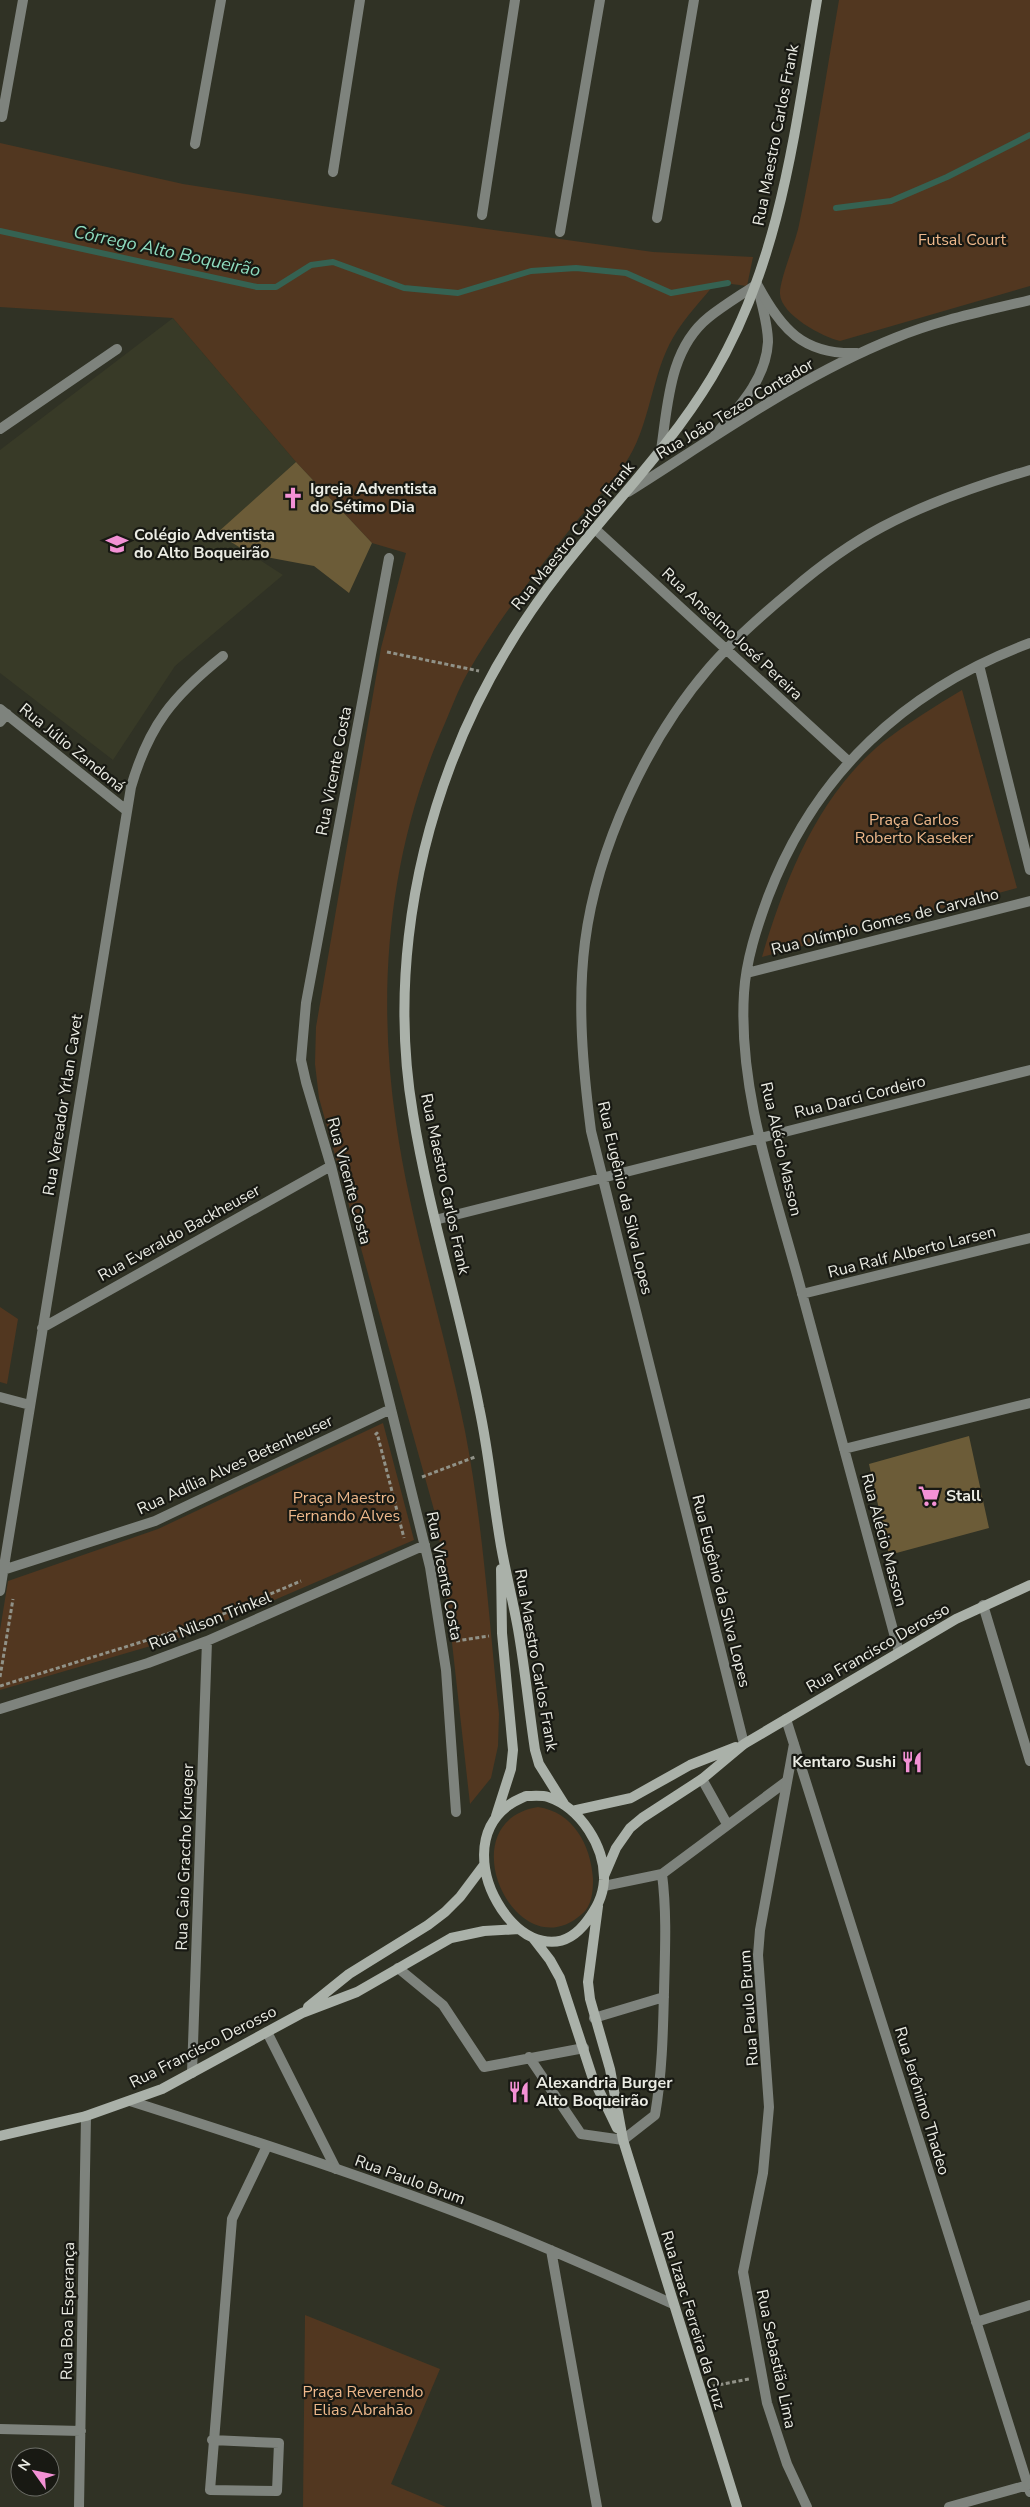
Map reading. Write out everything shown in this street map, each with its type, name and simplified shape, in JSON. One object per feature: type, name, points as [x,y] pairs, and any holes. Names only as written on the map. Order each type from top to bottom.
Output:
[{"type":"main road","name":"Rua Maestro Carlos Frank","points":[[568,1807],[539,1764],[535,1750],[518,1630],[501,1545],[479,1403],[435,1220],[412,1110],[407,1068],[405,993],[407,946],[413,900],[433,816],[450,765],[471,714],[492,674],[534,606],[661,450],[714,375],[732,343],[757,284],[783,195],[817,0]]},
{"type":"main road","name":"Rua Maestro Carlos Frank","points":[[494,1821],[508,1779],[513,1750],[502,1633],[501,1545]]},
{"type":"main road","name":"Rua Francisco Derosso","points":[[568,1807],[632,1798],[690,1765],[744,1744],[899,1652],[983,1605],[1030,1585]]},
{"type":"main road","name":"Rua Francisco Derosso","points":[[604,1881],[616,1848],[630,1828],[642,1818],[702,1780],[744,1744]]},
{"type":"main road","points":[[526,1796],[546,1796],[568,1807],[586,1826],[596,1844],[604,1881],[598,1906],[582,1927],[565,1939],[548,1942],[533,1938],[519,1929],[502,1912],[489,1888],[484,1866],[485,1849],[494,1821],[508,1805],[526,1796]]},
{"type":"main road","name":"Rua Francisco Derosso","points":[[302,2013],[349,1974],[439,1917],[460,1897],[484,1866]]},
{"type":"main road","name":"Rua Izaac Ferreira da Cruz","points":[[598,1906],[588,1982],[594,2018],[610,2069],[623,2140],[698,2388],[737,2507]]},
{"type":"main road","name":"Rua Francisco Derosso","points":[[0,2136],[86,2116],[130,2102],[192,2073],[302,2013],[357,1992],[451,1938],[484,1931],[519,1929]]},
{"type":"main road","name":"Rua Izaac Ferreira da Cruz","points":[[533,1938],[550,1960],[560,1978],[592,2076],[623,2140]]},
{"type":"street","points":[[2,117],[23,0]]},
{"type":"street","points":[[195,144],[221,0]]},
{"type":"street","points":[[333,172],[360,0]]},
{"type":"street","points":[[482,215],[515,0]]},
{"type":"street","points":[[560,232],[600,0]]},
{"type":"street","points":[[658,218],[694,0]]},
{"type":"street","points":[[661,450],[674,374],[686,344],[708,318],[757,284],[768,342],[765,358],[750,392],[709,440]]},
{"type":"street","name":"Rua João Tezeo Contador","points":[[757,284],[770,309],[799,339],[819,350],[836,354],[861,352]]},
{"type":"street","name":"Rua João Tezeo Contador","points":[[626,492],[766,405],[861,352],[924,327],[1030,300]]},
{"type":"street","points":[[0,429],[117,350]]},
{"type":"street","name":"Rua Eugênio da Silva Lopes","points":[[744,1744],[591,1131],[583,1041],[585,943],[593,899],[608,849],[647,762],[669,722],[693,688],[726,649],[811,574],[845,549],[881,527],[960,492],[1030,470]]},
{"type":"street","name":"Rua Anselmo José Pereira","points":[[595,529],[848,761]]},
{"type":"street","name":"Rua Vicente Costa","points":[[389,558],[302,1034],[301,1060],[331,1166],[425,1545],[443,1643],[456,1812]]},
{"type":"street","name":"Rua Alécio Masson","points":[[899,1652],[760,1138],[746,1045],[744,994],[747,973],[762,913],[788,852],[821,795],[848,761],[889,723],[952,679],[1030,643]]},
{"type":"street","name":"Rua Vereador Yrlan Cavet","points":[[0,1591],[126,810],[137,765],[150,736],[165,711],[181,691],[223,656]]},
{"type":"street","points":[[979,665],[1030,870]]},
{"type":"street","name":"Rua Júlio Zandoná","points":[[2,715],[126,810]]},
{"type":"street","name":"Rua Olímpio Gomes de Carvalho","points":[[747,973],[1030,901]]},
{"type":"street","name":"Rua Darci Cordeiro","points":[[435,1220],[1030,1070]]},
{"type":"street","name":"Rua Everaldo Backheuser","points":[[42,1328],[331,1166]]},
{"type":"street","name":"Rua Ralf Alberto Larsen","points":[[802,1294],[1030,1238]]},
{"type":"street","points":[[0,1397],[30,1404]]},
{"type":"street","points":[[844,1449],[1030,1403]]},
{"type":"street","name":"Rua Adília Alves Betenheuser","points":[[4,1570],[155,1521],[391,1409]]},
{"type":"street","name":"Rua Nilson Trinkel","points":[[0,1709],[148,1663],[207,1641],[425,1545]]},
{"type":"street","points":[[983,1605],[1030,1761]]},
{"type":"street","name":"Rua Caio Graccho Krueger","points":[[192,2073],[207,1641]]},
{"type":"street","name":"Rua Jerônimo Thadeo","points":[[786,1719],[1029,2489]]},
{"type":"street","name":"Rua Paulo Brum","points":[[743,2272],[763,2173],[769,2107],[759,1963],[760,1930],[794,1743]]},
{"type":"street","points":[[702,1780],[727,1824]]},
{"type":"street","points":[[604,1881],[662,1874],[727,1824],[787,1782]]},
{"type":"street","points":[[529,2057],[581,2134],[623,2140],[655,2115],[661,2078],[664,1997],[666,1907],[662,1874]]},
{"type":"street","points":[[398,1968],[443,2005],[484,2067],[584,2048]]},
{"type":"street","points":[[594,2018],[664,1997]]},
{"type":"street","points":[[267,2032],[336,2168]]},
{"type":"street","name":"Rua Paulo Brum","points":[[130,2102],[336,2168],[551,2250],[673,2304]]},
{"type":"street","name":"Rua Boa Esperança","points":[[79,2507],[86,2116]]},
{"type":"street","points":[[212,2440],[279,2443],[277,2491],[210,2490],[212,2440],[232,2218],[267,2146]]},
{"type":"street","points":[[551,2250],[597,2507]]},
{"type":"street","name":"Rua Sebastião Lima","points":[[743,2272],[762,2377],[776,2433],[787,2464],[807,2507]]},
{"type":"street","points":[[976,2322],[1030,2304]]},
{"type":"street","points":[[0,2429],[81,2431]]},
{"type":"street","points":[[949,2507],[1029,2489]]},
{"type":"path","points":[[372,649],[492,674]]},
{"type":"path","points":[[368,1438],[377,1434],[404,1537],[396,1541]]},
{"type":"path","points":[[410,1482],[488,1452]]},
{"type":"path","points":[[0,1686],[199,1624],[306,1579]]},
{"type":"path","points":[[0,1677],[14,1592]]},
{"type":"path","points":[[443,1643],[502,1633]]},
{"type":"path","points":[[698,2388],[762,2377]]},
{"type":"shaded area","name":"Colégio Adventista do Alto Boqueirão","points":[[173,318],[296,462],[218,533],[283,575],[175,666],[113,760],[0,673],[0,450]]},
{"type":"green space","name":"Futsal Court","points":[[839,0],[1030,0],[1030,286],[840,341],[814,330],[787,310],[782,302],[780,288],[797,232],[805,197]]},
{"type":"green space","points":[[0,143],[183,184],[329,207],[653,252],[753,257],[747,286],[716,282],[678,329],[666,351],[640,434],[624,465],[579,518],[520,594],[492,633],[467,674],[455,698],[426,771],[411,820],[400,869],[392,920],[388,970],[387,1021],[390,1072],[402,1162],[410,1201],[457,1392],[471,1466],[481,1537],[499,1714],[498,1746],[491,1778],[470,1804],[444,1571],[436,1517],[319,1098],[315,1064],[316,1027],[381,648],[406,553],[372,543],[296,462],[173,318],[0,307]]},
{"type":"green space","name":"Praça Carlos Roberto Kaseker","points":[[962,690],[1017,888],[762,957],[781,898],[793,869],[822,813],[840,787],[860,763],[883,742]]},
{"type":"green space","points":[[0,1307],[18,1319],[7,1384],[0,1382]]},
{"type":"green space","name":"Praça Maestro Fernando Alves","points":[[383,1423],[414,1540],[202,1631],[0,1690],[0,1630],[8,1581],[158,1529]]},
{"type":"green space","points":[[538,1807],[550,1810],[570,1823],[584,1843],[591,1866],[593,1888],[588,1907],[582,1914],[557,1927],[534,1924],[515,1910],[501,1888],[494,1863],[497,1838],[511,1818]]},
{"type":"green space","name":"Praça Reverendo Elias Abrahão","points":[[305,2315],[440,2369],[391,2484],[446,2507],[303,2507]]},
{"type":"building","name":"Igreja Adventista do Sétimo Dia","points":[[296,462],[372,543],[349,593],[314,566],[250,554],[217,533]]},
{"type":"building","name":"Stall","points":[[969,1436],[989,1528],[889,1555],[869,1464]]},
{"type":"waterway","name":"Córrego Alto Boqueirão","points":[[836,208],[891,201],[947,177],[1030,135]]},
{"type":"waterway","name":"Córrego Alto Boqueirão","points":[[0,231],[257,287],[276,287],[311,265],[333,262],[404,288],[458,293],[531,271],[576,268],[626,273],[671,293],[728,283]]},
{"type":"place","name":"Igreja Adventista do Sétimo Dia","points":[[293,498]]},
{"type":"place","name":"Colégio Adventista do Alto Boqueirão","points":[[117,544]]},
{"type":"place","name":"Stall","points":[[929,1496]]},
{"type":"place","name":"Kentaro Sushi","points":[[912,1762]]},
{"type":"place","name":"Alexandria Burger Alto Boqueirão","points":[[519,2092]]}]
